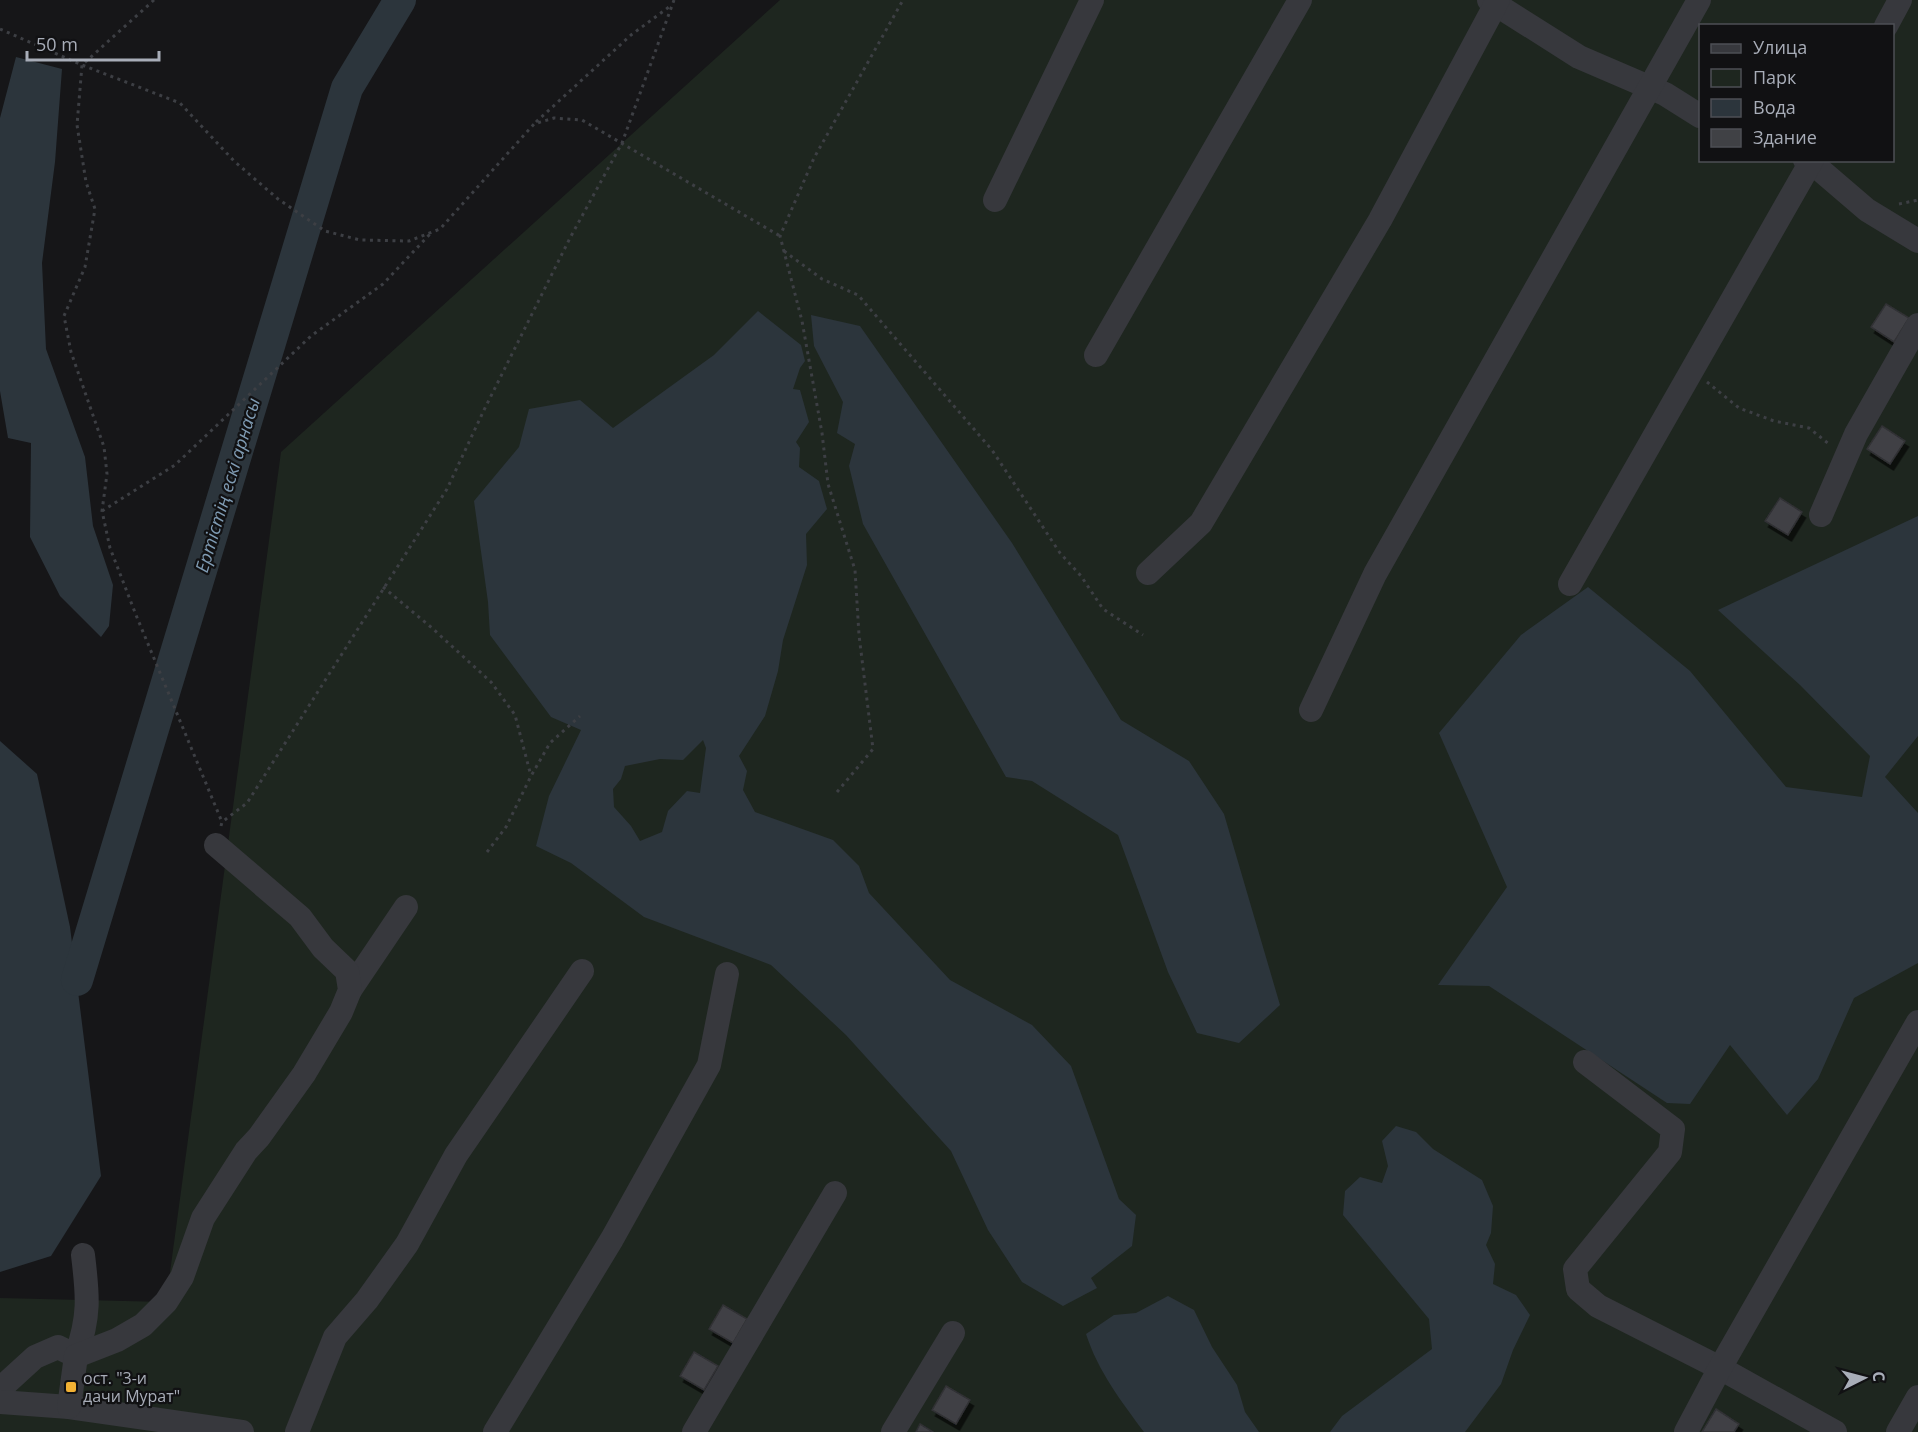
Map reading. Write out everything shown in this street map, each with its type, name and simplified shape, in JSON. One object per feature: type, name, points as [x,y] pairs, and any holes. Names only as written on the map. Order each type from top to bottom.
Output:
[{"type":"street","points":[[995,200],[1092,0]]},
{"type":"street","points":[[1096,355],[1300,0]]},
{"type":"street","points":[[1311,710],[1375,574],[1699,0]]},
{"type":"street","points":[[1887,24],[1900,0]]},
{"type":"street","points":[[1148,573],[1201,523],[1380,220],[1494,1],[1579,57],[1665,94],[1699,115]]},
{"type":"street","points":[[1570,584],[1808,162]]},
{"type":"street","points":[[1810,162],[1867,210],[1918,241]]},
{"type":"street","points":[[1821,515],[1856,434],[1918,325]]},
{"type":"street","points":[[216,845],[300,917],[323,948],[347,971],[350,990]]},
{"type":"street","points":[[0,1389],[35,1357],[58,1347],[76,1356],[117,1340],[143,1325],[166,1302],[182,1277],[203,1218],[246,1151],[259,1137],[304,1074],[341,1012],[350,990],[406,907]]},
{"type":"street","points":[[297,1432],[335,1337],[367,1299],[407,1244],[456,1155],[582,971]]},
{"type":"street","points":[[495,1432],[612,1239],[709,1065],[727,974]]},
{"type":"street","points":[[1686,1432],[1720,1368],[1918,1022]]},
{"type":"street","points":[[1585,1062],[1673,1129],[1670,1152],[1575,1269],[1578,1289],[1598,1306],[1720,1368],[1835,1432]]},
{"type":"street","points":[[694,1432],[835,1192]]},
{"type":"street","points":[[69,1407],[76,1356],[85,1331],[88,1312],[83,1255]]},
{"type":"street","points":[[893,1432],[953,1333]]},
{"type":"street","points":[[1898,1432],[1918,1397]]},
{"type":"street","points":[[0,1402],[69,1407],[133,1424],[242,1432]]},
{"type":"path","points":[[154,0],[82,65],[77,125],[86,182],[96,209],[85,267],[64,316],[71,352],[104,447],[107,474],[102,511],[110,548],[222,822],[216,845]]},
{"type":"path","points":[[222,822],[247,803],[447,489],[565,248],[622,143],[674,0]]},
{"type":"path","points":[[837,792],[873,749],[859,635],[855,570],[828,484],[822,433],[802,321],[780,236],[814,158],[903,0]]},
{"type":"path","points":[[0,29],[82,65],[180,103],[234,161],[278,199],[326,231],[360,240],[409,241],[440,229],[534,124],[631,34],[671,6]]},
{"type":"path","points":[[534,124],[554,118],[582,120],[780,236]]},
{"type":"path","points":[[102,511],[175,465],[311,336],[383,284],[432,232]]},
{"type":"path","points":[[783,250],[822,279],[858,295],[992,450],[1060,553],[1081,576],[1103,609],[1143,635]]},
{"type":"path","points":[[1691,370],[1739,408],[1774,421],[1809,428],[1846,458]]},
{"type":"path","points":[[383,587],[491,682],[515,715],[531,776]]},
{"type":"path","points":[[487,852],[506,827],[550,743],[580,716]]},
{"type":"green space","points":[[780,0],[1918,0],[1918,1432],[0,1432],[0,1298],[166,1302],[281,452]]},
{"type":"water","points":[[16,57],[62,69],[55,162],[42,263],[46,349],[85,457],[93,526],[113,585],[109,626],[101,637],[60,596],[30,537],[31,443],[8,438],[0,391],[0,118]]},
{"type":"water","points":[[758,311],[801,345],[805,361],[800,368],[793,389],[800,390],[809,422],[796,442],[800,448],[799,467],[819,481],[827,509],[806,534],[807,565],[783,640],[778,671],[765,716],[739,756],[747,771],[743,790],[755,812],[833,840],[859,866],[869,893],[950,980],[1032,1025],[1071,1066],[1119,1199],[1136,1215],[1132,1246],[1091,1278],[1097,1288],[1063,1306],[1022,1282],[988,1230],[951,1151],[846,1035],[771,965],[644,917],[571,863],[536,846],[549,796],[581,730],[551,717],[490,635],[488,602],[474,501],[519,447],[529,409],[580,400],[613,428],[714,355]],"holes":[[[703,740],[706,748],[700,793],[687,791],[668,811],[662,832],[640,841],[631,826],[614,807],[613,789],[621,779],[625,766],[660,759],[683,760]]]},
{"type":"water","points":[[811,315],[860,326],[1012,543],[1121,720],[1189,761],[1224,814],[1280,1005],[1239,1043],[1197,1033],[1168,972],[1118,835],[1032,781],[1006,777],[863,524],[849,466],[855,444],[837,433],[843,402],[814,346]]},
{"type":"water","points":[[1918,516],[1918,736],[1885,777],[1918,813],[1918,963],[1854,998],[1818,1079],[1787,1115],[1730,1045],[1690,1104],[1667,1103],[1489,986],[1438,985],[1507,887],[1439,733],[1521,635],[1588,587],[1690,671],[1786,787],[1862,797],[1870,756],[1800,685],[1718,610]]},
{"type":"water","points":[[0,741],[37,774],[70,927],[101,1176],[51,1256],[0,1272]]},
{"type":"water","points":[[1396,1126],[1416,1132],[1433,1149],[1482,1180],[1493,1206],[1491,1233],[1486,1245],[1495,1264],[1493,1284],[1516,1295],[1530,1315],[1513,1350],[1501,1384],[1465,1432],[1330,1432],[1342,1416],[1432,1349],[1429,1319],[1343,1215],[1345,1191],[1360,1177],[1382,1183],[1388,1166],[1382,1141]]},
{"type":"water","points":[[1168,1296],[1194,1310],[1212,1347],[1237,1385],[1245,1412],[1259,1432],[1144,1432],[1119,1397],[1097,1361],[1086,1334],[1114,1315],[1136,1313]]},
{"type":"building","points":[[1886,304],[1909,318],[1894,342],[1871,327]]},
{"type":"building","points":[[1882,426],[1905,441],[1890,464],[1867,449]]},
{"type":"building","points":[[1780,498],[1802,512],[1788,535],[1765,521]]},
{"type":"building","points":[[723,1305],[747,1319],[733,1343],[709,1329]]},
{"type":"building","points":[[694,1352],[718,1366],[704,1390],[680,1376]]},
{"type":"building","points":[[946,1386],[970,1400],[956,1424],[932,1410]]},
{"type":"building","points":[[1716,1409],[1739,1424],[1734,1432],[1702,1432]]},
{"type":"building","points":[[920,1424],[933,1432],[916,1432]]},
{"type":"waterway","name":"Ертістің ескі арнасы","points":[[77,980],[347,88],[400,0]]},
{"type":"place","name":"ост. \"3-и дачи Мурат\"","points":[[71,1387]]}]
